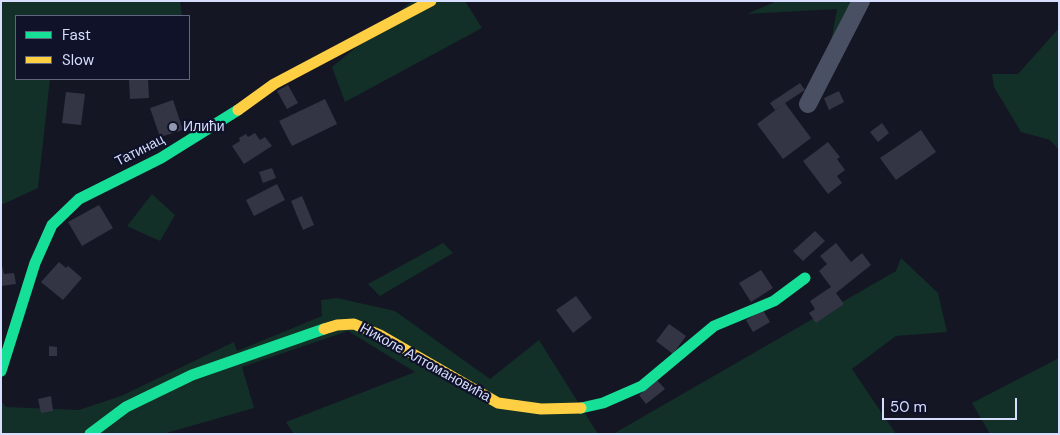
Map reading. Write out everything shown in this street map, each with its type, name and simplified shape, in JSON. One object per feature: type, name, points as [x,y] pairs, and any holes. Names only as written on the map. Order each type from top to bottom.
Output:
[{"type":"street","name":"Татинац","points":[[1,371],[35,263],[52,225],[79,199],[161,158],[215,126],[274,84],[431,1]]},
{"type":"street","points":[[808,104],[861,1]]},
{"type":"street","name":"Николе Алтомановића","points":[[90,434],[126,407],[192,375],[337,324],[354,324],[380,335],[498,403],[517,407],[564,409],[612,402],[634,393],[661,372],[694,340],[716,325],[775,300],[805,278]]},
{"type":"green space","points":[[1,1],[180,1],[182,15],[15,15],[15,80],[50,80],[38,188],[1,205]]},
{"type":"green space","points":[[412,1],[465,1],[482,28],[345,102],[332,67]]},
{"type":"green space","points":[[777,1],[859,1],[825,74],[837,9],[747,14]]},
{"type":"green space","points":[[1059,28],[1059,150],[1050,140],[1021,132],[994,87],[992,74],[1018,74]]},
{"type":"green space","points":[[152,194],[175,215],[160,241],[127,226]]},
{"type":"green space","points":[[443,243],[453,253],[380,296],[368,284]]},
{"type":"green space","points":[[901,258],[938,293],[947,332],[896,336],[852,369],[896,434],[613,434],[896,271]]},
{"type":"green space","points":[[337,298],[395,311],[490,379],[539,340],[598,434],[294,434],[286,422],[415,372],[348,331],[242,367],[254,408],[163,434],[1,434],[1,401],[6,407],[79,410],[121,396],[234,342],[237,351],[322,316],[321,300]]},
{"type":"green space","points":[[1059,358],[1059,434],[990,434],[972,403]]},
{"type":"building","points":[[129,80],[148,80],[149,98],[130,99]]},
{"type":"building","points":[[800,83],[805,90],[785,103],[811,138],[783,159],[757,124],[781,106],[775,110],[770,103]]},
{"type":"building","points":[[288,85],[298,103],[287,109],[277,91]]},
{"type":"building","points":[[839,91],[844,102],[829,110],[824,98]]},
{"type":"building","points":[[66,92],[85,94],[81,125],[62,123]]},
{"type":"building","points":[[325,99],[337,124],[292,146],[279,121]]},
{"type":"building","points":[[173,100],[183,130],[160,137],[150,108]]},
{"type":"building","points":[[882,123],[889,133],[878,142],[870,132]]},
{"type":"building","points":[[921,130],[936,152],[896,180],[880,158]]},
{"type":"building","points":[[255,133],[260,140],[265,137],[272,146],[244,164],[232,146],[240,141],[239,138],[246,134],[248,137]]},
{"type":"building","points":[[828,142],[840,157],[837,159],[845,170],[837,176],[842,183],[828,194],[803,161]]},
{"type":"building","points":[[272,168],[276,178],[263,183],[259,172]]},
{"type":"building","points":[[277,184],[285,200],[254,216],[246,200]]},
{"type":"building","points":[[302,196],[314,225],[303,230],[291,201]]},
{"type":"building","points":[[99,205],[113,228],[82,246],[68,222]]},
{"type":"building","points":[[815,231],[825,241],[803,261],[793,251]]},
{"type":"building","points":[[836,243],[851,262],[862,253],[871,265],[836,293],[844,304],[816,323],[809,313],[815,309],[810,301],[831,287],[819,271],[827,264],[820,256]]},
{"type":"building","points":[[1,262],[4,274],[14,273],[16,284],[1,286]]},
{"type":"building","points":[[59,262],[66,268],[68,266],[82,278],[63,300],[41,282]]},
{"type":"building","points":[[761,270],[773,288],[751,302],[739,283]]},
{"type":"building","points":[[576,296],[592,318],[573,333],[556,310]]},
{"type":"building","points":[[763,310],[770,322],[753,332],[746,320]]},
{"type":"building","points":[[669,324],[686,336],[673,354],[656,341]]},
{"type":"building","points":[[49,346],[57,347],[57,356],[49,356]]},
{"type":"building","points":[[657,380],[665,389],[646,404],[639,395]]},
{"type":"building","points":[[51,396],[53,411],[41,413],[38,399]]},
{"type":"traffic: fast","points":[[1,371],[35,263],[52,225],[79,199],[161,158],[238,110]]},
{"type":"traffic: fast","points":[[581,408],[603,403],[642,386],[714,326],[774,301],[805,278]]},
{"type":"traffic: fast","points":[[90,434],[126,407],[192,375],[324,329]]},
{"type":"traffic: slow","points":[[238,110],[274,84],[431,1]]},
{"type":"traffic: slow","points":[[324,329],[337,325],[354,324],[380,335],[498,403],[541,409],[581,408]]},
{"type":"place","name":"Илићи","points":[[173,127]]}]
